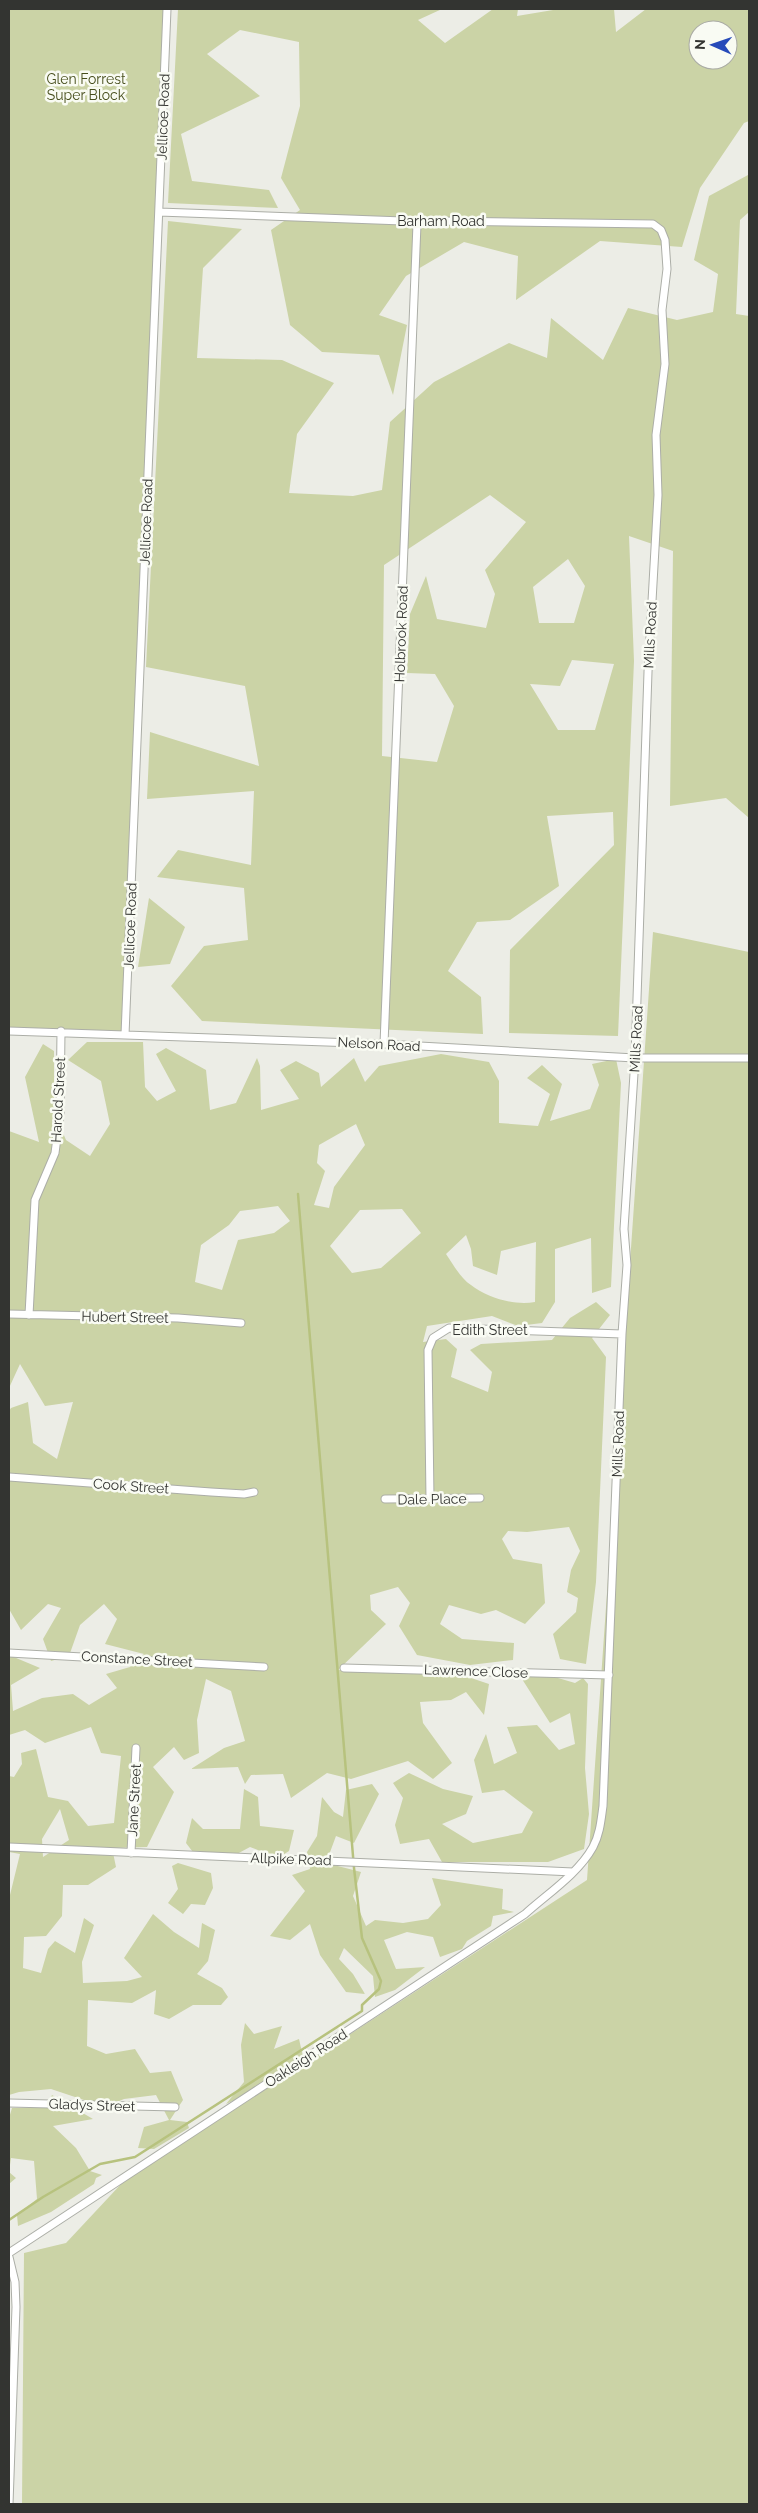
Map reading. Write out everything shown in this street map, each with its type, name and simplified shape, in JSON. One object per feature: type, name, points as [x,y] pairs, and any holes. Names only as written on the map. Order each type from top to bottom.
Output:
[{"type":"street","name":"Jellicoe Road","points":[[125,1035],[167,9]]},
{"type":"street","name":"Barham Road","points":[[159,212],[403,221],[417,224],[440,221],[654,224],[661,230]]},
{"type":"street","name":"Holbrook Road","points":[[384,1044],[417,224]]},
{"type":"street","name":"Mills Road","points":[[592,1848],[600,1829],[604,1806],[622,1334],[627,1265],[624,1230],[636,1058],[648,672],[658,495],[656,435],[665,364],[662,310],[667,269],[665,240],[661,230]]},
{"type":"street","name":"Nelson Road","points":[[9,1031],[61,1031],[384,1044],[636,1058],[749,1058]]},
{"type":"street","name":"Harold Street","points":[[28,1314],[35,1200],[55,1153],[60,1116],[61,1031]]},
{"type":"street","name":"Hubert Street","points":[[9,1314],[178,1318],[241,1323]]},
{"type":"street","name":"Edith Street","points":[[430,1499],[428,1350],[433,1338],[449,1328],[622,1334]]},
{"type":"street","name":"Cook Street","points":[[9,1477],[211,1492],[244,1494],[254,1492]]},
{"type":"street","name":"Dale Place","points":[[385,1499],[480,1498]]},
{"type":"street","name":"Constance Street","points":[[9,1652],[264,1666]]},
{"type":"street","name":"Lawrence Close","points":[[344,1668],[609,1675]]},
{"type":"street","name":"Jane Street","points":[[131,1852],[136,1748]]},
{"type":"street","name":"Allpike Road","points":[[9,1847],[573,1872]]},
{"type":"street","name":"Oakleigh Road","points":[[9,2253],[525,1914],[573,1872],[592,1848]]},
{"type":"street","name":"Gladys Street","points":[[9,2103],[175,2107]]},
{"type":"street","points":[[9,2257],[16,2282],[10,2504]]},
{"type":"green space","name":"Glen Forrest Super Block","points":[[9,9],[167,9],[125,1035],[9,1029]]},
{"type":"green space","points":[[178,9],[442,9],[418,20],[445,43],[493,9],[518,9],[517,16],[559,9],[614,9],[616,32],[646,9],[749,9],[749,121],[744,123],[700,188],[682,247],[600,241],[516,300],[518,256],[464,242],[406,276],[379,315],[407,325],[393,395],[379,355],[322,352],[290,325],[271,230],[300,210],[281,178],[300,106],[299,42],[240,30],[207,54],[260,96],[181,134],[192,181],[269,190],[278,208],[168,203]]},
{"type":"green space","points":[[748,175],[749,212],[740,220],[736,314],[749,316],[749,818],[726,798],[670,806],[673,551],[629,536],[634,661],[618,1036],[509,1033],[510,950],[614,845],[613,812],[547,816],[559,886],[510,920],[477,922],[448,971],[481,997],[483,1034],[202,1021],[171,986],[204,946],[248,940],[244,888],[157,877],[178,850],[251,865],[254,791],[147,799],[150,732],[259,766],[245,686],[146,667],[168,221],[242,229],[203,268],[197,358],[282,360],[334,383],[297,434],[289,493],[353,496],[382,490],[390,422],[434,382],[509,343],[547,358],[551,318],[603,360],[628,308],[677,320],[713,312],[718,274],[694,260],[709,196]],"holes":[[[490,495],[526,522],[485,570],[495,594],[486,628],[437,619],[426,576],[410,614],[407,673],[435,674],[454,706],[437,762],[382,756],[384,565]],[[568,559],[585,586],[574,623],[539,623],[533,587]],[[572,660],[614,664],[595,730],[558,730],[530,684],[560,686]]]},
{"type":"green space","points":[[149,898],[185,927],[170,964],[138,967]]},
{"type":"green space","points":[[653,932],[749,952],[749,2504],[22,2504],[24,2253],[66,2243],[123,2182],[587,1880]]},
{"type":"green space","points":[[87,1042],[143,1042],[145,1087],[157,1101],[176,1091],[156,1054],[166,1048],[206,1070],[210,1110],[236,1103],[257,1058],[260,1066],[261,1110],[299,1099],[280,1070],[296,1061],[319,1073],[321,1087],[354,1058],[365,1082],[379,1066],[441,1054],[489,1062],[499,1081],[499,1123],[538,1126],[550,1094],[527,1078],[542,1065],[562,1084],[550,1121],[590,1109],[599,1085],[592,1064],[616,1059],[621,1083],[611,1287],[592,1293],[591,1238],[555,1249],[555,1302],[542,1323],[518,1326],[492,1316],[427,1326],[423,1342],[446,1339],[457,1349],[451,1377],[488,1392],[492,1372],[470,1350],[481,1344],[552,1340],[570,1318],[596,1302],[610,1315],[592,1338],[606,1357],[596,1582],[586,1664],[560,1659],[553,1634],[576,1612],[578,1598],[567,1592],[571,1570],[580,1551],[569,1527],[527,1532],[508,1531],[502,1539],[513,1559],[542,1564],[545,1603],[525,1624],[496,1610],[481,1614],[449,1605],[440,1624],[462,1639],[514,1643],[513,1660],[470,1665],[417,1655],[399,1626],[410,1603],[398,1587],[370,1595],[371,1610],[386,1624],[338,1670],[399,1672],[447,1670],[489,1684],[484,1715],[466,1692],[451,1700],[420,1702],[423,1723],[452,1763],[433,1779],[408,1761],[351,1779],[327,1773],[291,1798],[283,1774],[251,1775],[245,1784],[238,1767],[191,1769],[224,1748],[245,1741],[231,1691],[206,1679],[197,1720],[199,1753],[184,1760],[174,1747],[153,1767],[174,1792],[147,1847],[112,1848],[116,1867],[88,1885],[63,1885],[62,1916],[46,1936],[24,1937],[23,1968],[41,1973],[48,1949],[55,1941],[75,1953],[84,1918],[94,1925],[82,1962],[83,1983],[127,1981],[142,1977],[124,1958],[153,1914],[174,1932],[199,1948],[202,1923],[215,1930],[208,1961],[197,1974],[222,1988],[228,1997],[221,2005],[193,2005],[169,2019],[154,2014],[156,1990],[132,2003],[88,2000],[87,2046],[106,2054],[135,2049],[150,2073],[171,2071],[183,2100],[170,2120],[187,2122],[189,2128],[154,2149],[138,2148],[144,2127],[169,2120],[156,2095],[124,2099],[105,2107],[51,2089],[19,2092],[9,2095],[9,1899],[20,1854],[9,1852],[9,1776],[14,1777],[22,1764],[21,1753],[36,1749],[48,1797],[68,1801],[88,1826],[114,1823],[121,1756],[101,1753],[91,1727],[45,1743],[25,1730],[9,1735],[9,1655],[40,1668],[11,1685],[13,1711],[42,1698],[73,1694],[89,1705],[117,1688],[106,1674],[130,1667],[144,1654],[105,1644],[117,1619],[104,1604],[80,1625],[69,1656],[51,1661],[43,1639],[61,1608],[48,1604],[21,1630],[9,1609],[9,1411],[11,1408],[28,1402],[33,1443],[57,1459],[73,1402],[45,1406],[20,1364],[9,1388],[9,1131],[39,1142],[25,1077],[43,1044],[54,1051],[54,1112],[66,1140],[90,1156],[110,1124],[101,1081],[68,1060]],"holes":[[[356,1124],[365,1145],[334,1187],[329,1208],[314,1205],[325,1171],[317,1163],[319,1145]],[[278,1206],[290,1221],[274,1233],[238,1240],[222,1290],[195,1282],[201,1245],[229,1225],[240,1211]],[[402,1209],[421,1233],[381,1268],[352,1273],[330,1246],[360,1210]],[[466,1235],[471,1249],[473,1266],[497,1275],[501,1251],[536,1242],[535,1302],[510,1302],[485,1294],[471,1285],[457,1271],[446,1254]],[[60,1809],[69,1840],[43,1857],[42,1839]]]},
{"type":"green space","points":[[541,1673],[575,1683],[583,1678],[588,1684],[585,1768],[589,1814],[584,1849],[548,1862],[442,1862],[429,1839],[400,1844],[395,1825],[403,1798],[393,1783],[409,1773],[443,1789],[473,1796],[466,1814],[442,1824],[473,1843],[522,1833],[533,1812],[504,1790],[482,1793],[474,1760],[486,1734],[494,1764],[517,1753],[507,1727],[537,1725],[559,1750],[575,1744],[570,1713],[550,1723],[522,1679]]},
{"type":"green space","points":[[372,1784],[379,1794],[354,1843],[336,1836],[326,1863],[361,1872],[353,1896],[366,1926],[375,1920],[403,1923],[428,1919],[441,1905],[432,1878],[503,1889],[502,1909],[514,1912],[493,1916],[491,1926],[467,1941],[462,1949],[440,1957],[433,1937],[407,1932],[384,1940],[396,1969],[425,1967],[395,1990],[375,1997],[373,1976],[344,1948],[339,1959],[353,1974],[365,1994],[346,1992],[320,1955],[310,1924],[290,1940],[270,1936],[305,1891],[292,1875],[310,1869],[307,1852],[317,1836],[322,1797],[334,1812],[343,1817],[346,1790]]},
{"type":"green space","points":[[244,1789],[258,1797],[260,1826],[294,1830],[289,1851],[278,1858],[250,1847],[235,1855],[199,1860],[186,1843],[192,1818],[203,1829],[240,1829]]},
{"type":"green space","points":[[178,1863],[211,1873],[213,1888],[205,1905],[191,1904],[183,1914],[168,1903],[178,1889],[172,1866]]},
{"type":"green space","points":[[245,2023],[254,2034],[282,2026],[274,2049],[299,2039],[304,2061],[246,2095],[226,2104],[244,2082],[241,2045]]},
{"type":"green space","points":[[52,2095],[93,2119],[53,2126],[76,2148],[90,2171],[102,2175],[96,2178],[94,2184],[51,2212],[18,2226],[17,2215],[37,2199],[34,2161],[11,2158],[9,2172],[9,2118],[12,2108],[46,2108]]},
{"type":"green space","points":[[9,2172],[16,2178],[9,2184]]},
{"type":"waterway","points":[[9,2220],[43,2197],[100,2164],[135,2157],[362,2011],[362,2005],[379,1989],[381,1981],[362,1938],[354,1868],[298,1194]]}]
